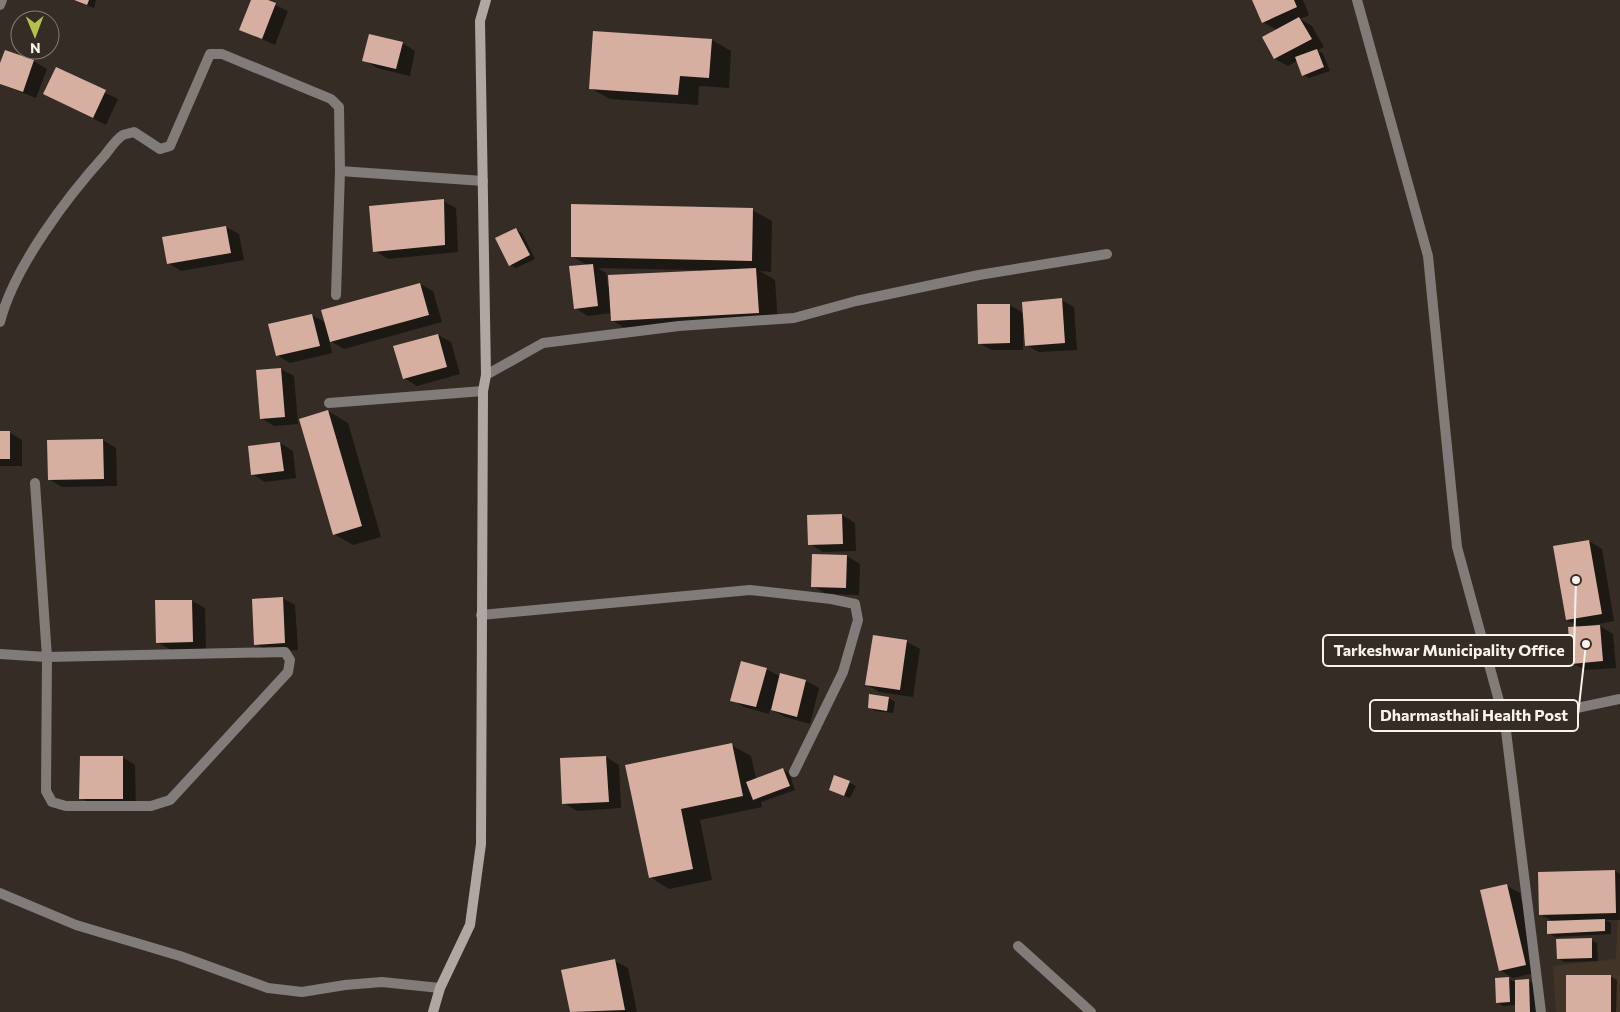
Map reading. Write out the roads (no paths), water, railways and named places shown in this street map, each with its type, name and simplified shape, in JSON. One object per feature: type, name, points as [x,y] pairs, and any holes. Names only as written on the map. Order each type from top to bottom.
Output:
[{"type":"street","points":[[0,5],[2,0]]},
{"type":"street","points":[[436,1010],[440,988],[470,925],[481,844],[483,391],[486,374],[480,21],[486,0]]},
{"type":"street","points":[[1357,0],[1428,256],[1458,547],[1505,723],[1541,1012]]},
{"type":"street","points":[[0,322],[3,309],[26,263],[79,184],[122,136],[134,132],[160,149],[170,146],[210,54],[222,54],[331,99],[339,107],[340,171],[336,295]]},
{"type":"street","points":[[340,171],[482,181]]},
{"type":"street","points":[[486,374],[543,343],[679,326],[794,318],[856,301],[979,275],[1106,254]]},
{"type":"street","points":[[329,403],[432,393],[483,391]]},
{"type":"street","points":[[0,654],[47,657],[285,652],[290,660],[288,672],[170,800],[151,806],[66,806],[52,802],[46,791],[47,657],[35,483]]},
{"type":"street","points":[[481,615],[750,590],[831,598],[855,604],[858,620],[843,672],[794,772]]},
{"type":"street","points":[[1505,723],[1620,699]]},
{"type":"street","points":[[0,893],[76,925],[180,956],[268,988],[302,992],[345,985],[382,982],[440,988]]},
{"type":"street","points":[[1018,946],[1092,1012]]},
{"type":"place","name":"Tarkeshwar Municipality Office","points":[[1576,580]]},
{"type":"place","name":"Dharmasthali Health Post","points":[[1586,644]]}]
